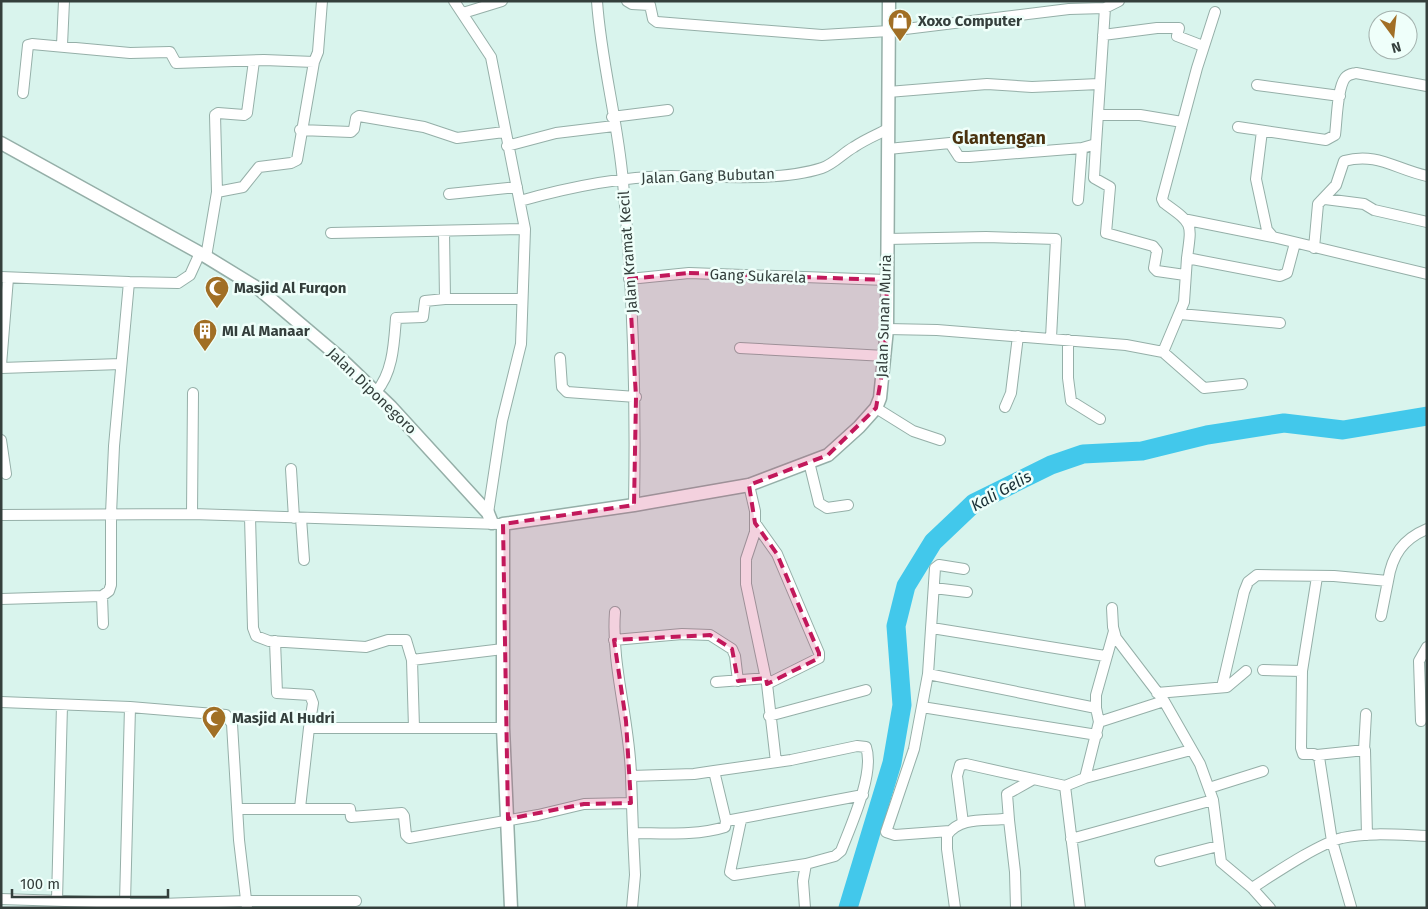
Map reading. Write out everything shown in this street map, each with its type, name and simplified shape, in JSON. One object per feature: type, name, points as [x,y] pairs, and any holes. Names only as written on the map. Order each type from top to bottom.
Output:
[{"type":"main road","name":"Jalan Sunan Muria","points":[[494,520],[634,505],[749,485],[828,455],[859,427],[876,408],[880,398],[887,329],[889,1]]},
{"type":"main road","name":"Jalan Diponegoro","points":[[1,143],[259,288],[338,356],[376,392],[494,520]]},
{"type":"main road","points":[[494,520],[503,650],[503,728],[511,908]]},
{"type":"street","points":[[62,45],[64,1]]},
{"type":"street","points":[[217,192],[243,187],[259,167],[291,163],[297,160],[300,130],[314,62],[318,52],[322,1]]},
{"type":"street","points":[[1,515],[192,514],[297,518],[494,520],[502,421],[521,344],[525,230],[504,132],[491,57],[454,1]]},
{"type":"street","points":[[463,13],[502,1]]},
{"type":"street","name":"Jalan Kramat Kecil","points":[[598,1],[600,44],[623,180],[634,329],[636,397],[634,505]]},
{"type":"street","points":[[627,1],[632,4],[650,5],[653,19],[657,22],[822,36],[889,31],[1069,9],[1105,8],[1119,1]]},
{"type":"street","points":[[1105,8],[1094,178],[1110,187],[1106,233],[1153,246],[1157,251],[1154,268],[1185,274]]},
{"type":"street","points":[[1215,12],[1203,46],[1182,122],[1162,200],[1164,203],[1188,220],[1273,237],[1427,274]]},
{"type":"street","points":[[1103,34],[1157,28],[1179,28],[1177,36],[1203,46]]},
{"type":"street","points":[[23,94],[28,46],[32,44],[62,45],[130,53],[170,52],[176,63],[314,62]]},
{"type":"street","points":[[121,364],[47,368],[1,366],[5,278],[178,283],[190,274],[203,255],[217,192],[215,115],[218,113],[244,115],[247,113],[254,61]]},
{"type":"street","points":[[1238,127],[1326,140],[1335,134],[1344,79],[1356,73],[1427,86]]},
{"type":"street","points":[[888,92],[987,84],[1032,87],[1099,84]]},
{"type":"street","points":[[1257,85],[1340,96]]},
{"type":"street","points":[[507,146],[556,133],[668,110]]},
{"type":"street","points":[[1098,115],[1140,115],[1182,122]]},
{"type":"street","points":[[300,130],[351,132],[354,130],[356,118],[360,116],[424,127],[457,138],[504,132]]},
{"type":"street","name":"Jalan Gang Bubutan","points":[[520,200],[572,186],[623,180],[669,176],[738,178],[795,173],[823,167],[854,147],[888,129]]},
{"type":"street","points":[[1262,131],[1256,179],[1267,230],[1273,237]]},
{"type":"street","points":[[888,150],[950,143],[958,157],[969,157],[1082,148],[1096,144]]},
{"type":"street","points":[[1078,200],[1082,148]]},
{"type":"street","points":[[1314,248],[1317,207],[1336,186],[1342,163],[1355,158],[1366,157],[1404,171],[1427,176]]},
{"type":"street","points":[[449,194],[517,187]]},
{"type":"street","points":[[1325,199],[1364,204],[1374,210],[1427,222]]},
{"type":"street","points":[[1163,352],[1184,302],[1186,258],[1191,229],[1188,220]]},
{"type":"street","points":[[331,233],[525,230]]},
{"type":"street","points":[[444,231],[445,299]]},
{"type":"street","points":[[887,239],[986,237],[1056,239],[1051,338]]},
{"type":"street","points":[[1186,258],[1280,276],[1287,273],[1295,243]]},
{"type":"street","name":"Gang Sukarela","points":[[629,279],[689,273],[887,280]]},
{"type":"street","points":[[1,599],[102,596],[109,591],[111,585],[111,514],[121,364],[129,282]]},
{"type":"street","points":[[376,392],[384,383],[393,349],[396,318],[423,317],[425,301],[445,299],[522,299]]},
{"type":"street","points":[[1180,314],[1280,323]]},
{"type":"street","points":[[887,329],[1051,338],[1126,345],[1163,352],[1204,388],[1242,384]]},
{"type":"street","points":[[1005,407],[1011,393],[1018,336]]},
{"type":"street","points":[[1068,340],[1068,378],[1071,401],[1100,419]]},
{"type":"street","points":[[740,348],[885,356]]},
{"type":"street","points":[[560,358],[562,387],[567,392],[636,397]]},
{"type":"street","points":[[192,514],[193,392]]},
{"type":"street","points":[[876,408],[913,431],[940,440]]},
{"type":"street","points":[[1,440],[6,474]]},
{"type":"street","points":[[809,462],[819,503],[827,508],[848,505]]},
{"type":"street","points":[[291,468],[304,560]]},
{"type":"street","points":[[749,485],[755,511],[755,532],[746,559],[746,584],[766,681],[776,762]]},
{"type":"street","points":[[250,517],[254,632],[260,639],[275,641],[366,647],[388,640],[402,640],[409,644],[412,660],[414,728]]},
{"type":"street","points":[[716,682],[766,681],[819,658],[819,653],[777,554],[755,523]]},
{"type":"street","points":[[1381,616],[1395,554],[1411,536],[1427,529]]},
{"type":"street","points":[[950,831],[895,835],[886,832],[914,750],[928,674],[936,567],[964,568]]},
{"type":"street","points":[[1222,687],[1244,592],[1248,582],[1257,575],[1342,576],[1388,580]]},
{"type":"street","points":[[1318,577],[1302,671],[1301,748],[1304,754],[1317,755],[1364,750]]},
{"type":"street","points":[[934,588],[966,592]]},
{"type":"street","points":[[102,596],[103,624]]},
{"type":"street","points":[[1085,778],[1099,722],[1096,695],[1114,631],[1112,608]]},
{"type":"street","points":[[615,612],[614,640],[622,688],[631,776],[635,885],[632,908]]},
{"type":"street","points":[[932,628],[1106,656]]},
{"type":"street","points":[[1114,631],[1122,646],[1161,697],[1200,764],[1213,800],[1221,862],[1252,888],[1270,908]]},
{"type":"street","points":[[614,640],[682,634],[710,635],[732,649],[735,656],[738,681]]},
{"type":"street","points":[[275,641],[277,693],[310,695],[313,703],[300,808]]},
{"type":"street","points":[[1421,721],[1419,661],[1427,647]]},
{"type":"street","points":[[412,660],[503,650]]},
{"type":"street","points":[[1263,670],[1302,671]]},
{"type":"street","points":[[1099,722],[1161,697],[1230,686],[1246,671]]},
{"type":"street","points":[[928,674],[1096,708]]},
{"type":"street","points":[[769,716],[866,690]]},
{"type":"street","points":[[1,702],[130,707],[226,715],[232,724],[237,809],[246,904]]},
{"type":"street","points":[[57,900],[62,705]]},
{"type":"street","points":[[124,903],[130,707]]},
{"type":"street","points":[[922,707],[1097,735]]},
{"type":"street","points":[[1366,714],[1364,750],[1366,752],[1367,835]]},
{"type":"street","points":[[309,728],[503,728]]},
{"type":"street","points":[[631,776],[714,770],[776,762],[857,746],[866,747],[869,754],[863,794],[841,851],[835,856],[806,864],[734,875],[730,872],[731,864],[741,820]]},
{"type":"street","points":[[963,823],[958,784],[960,765],[966,764],[1065,786],[1085,778],[1191,750]]},
{"type":"street","points":[[1317,755],[1322,770],[1332,842],[1351,907]]},
{"type":"street","points":[[633,833],[711,830],[725,826],[726,821],[714,770]]},
{"type":"street","points":[[1209,788],[1263,771]]},
{"type":"street","points":[[1016,908],[1015,872],[1007,794],[1032,780]]},
{"type":"street","points":[[1065,786],[1080,908]]},
{"type":"street","points":[[726,821],[741,820],[863,794]]},
{"type":"street","points":[[1071,839],[1213,800]]},
{"type":"street","points":[[237,809],[350,809],[351,817],[402,813],[406,835],[409,838],[584,804],[631,803]]},
{"type":"street","points":[[955,908],[946,849],[947,835],[963,823],[1009,820]]},
{"type":"street","points":[[1252,888],[1332,842],[1367,835],[1427,836]]},
{"type":"street","points":[[1160,861],[1218,846]]},
{"type":"street","points":[[806,864],[803,881],[806,908]]},
{"type":"street","points":[[1,899],[161,906],[356,901]]},
{"type":"highlighted area","points":[[689,273],[887,280],[885,356],[876,408],[828,455],[749,485],[755,523],[777,554],[819,653],[819,658],[767,684],[766,678],[738,681],[732,649],[710,635],[614,640],[626,721],[631,803],[584,804],[508,819],[503,524],[634,505],[636,397],[629,279]]},
{"type":"waterway","name":"Kali Gelis","points":[[848,908],[892,763],[902,705],[896,626],[906,586],[933,542],[974,503],[1051,465],[1083,454],[1142,451],[1207,435],[1284,423],[1343,430],[1427,416]]},
{"type":"place","name":"Xoxo Computer","points":[[900,42]]},
{"type":"place","name":"Masjid Al Furqon","points":[[217,309]]},
{"type":"place","name":"MI Al Manaar","points":[[205,352]]},
{"type":"place","name":"Masjid Al Hudri","points":[[214,739]]},
{"type":"district","name":"Glantengan","points":[[999,138]]}]
